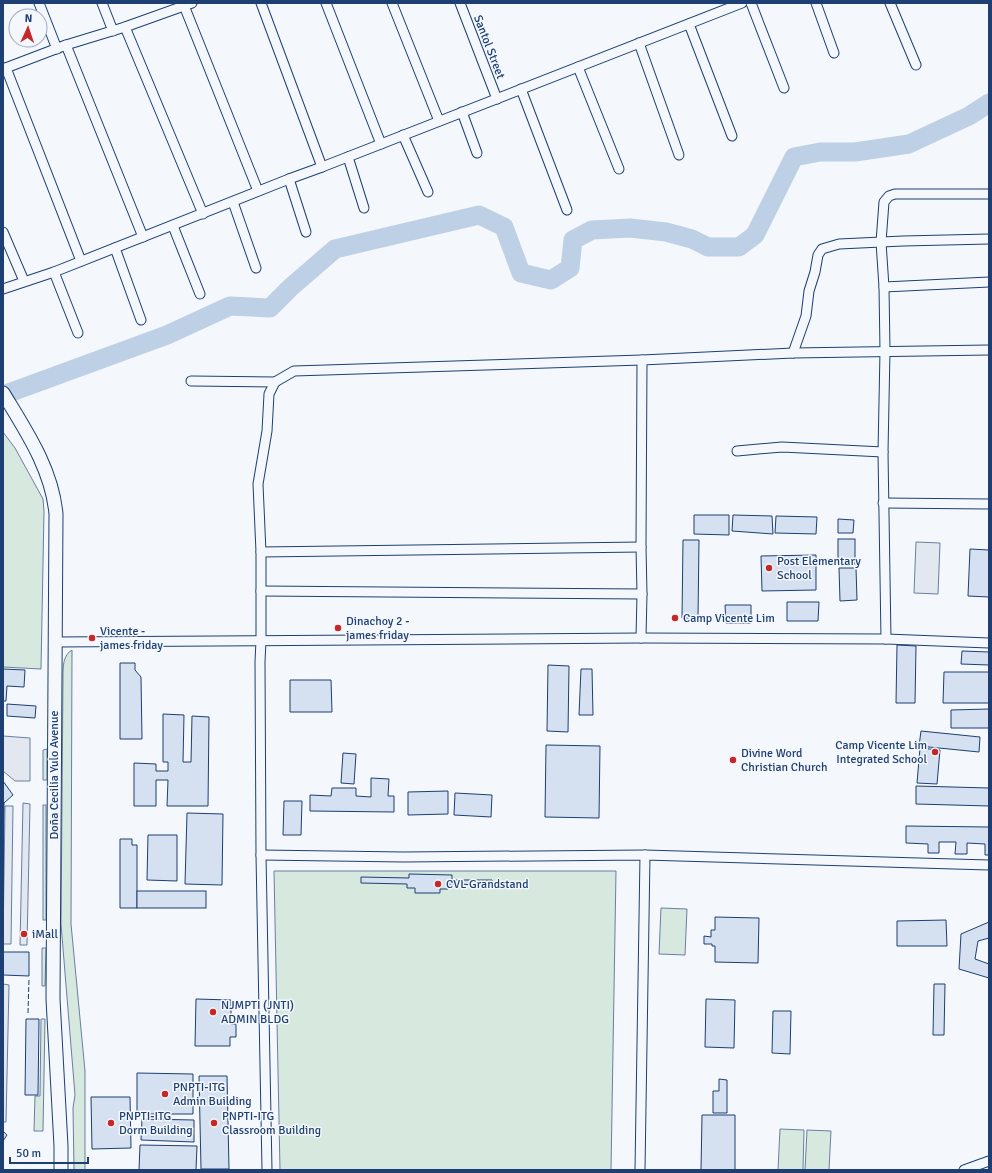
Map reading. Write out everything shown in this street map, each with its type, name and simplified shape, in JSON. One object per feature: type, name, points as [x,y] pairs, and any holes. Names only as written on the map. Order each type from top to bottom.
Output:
[{"type":"main road","name":"Doña Cecilia Yulo Avenue","points":[[3,393],[42,462],[49,478],[55,503],[53,999],[62,1146],[61,1170]]},
{"type":"street","points":[[39,3],[61,47],[143,237]]},
{"type":"street","points":[[102,3],[113,31]]},
{"type":"street","points":[[261,3],[322,167]]},
{"type":"street","points":[[326,3],[381,144]]},
{"type":"street","points":[[392,3],[440,121]]},
{"type":"street","name":"Santol Street","points":[[460,3],[497,99]]},
{"type":"street","points":[[751,3],[784,88]]},
{"type":"street","points":[[816,3],[834,53]]},
{"type":"street","points":[[890,3],[916,65]]},
{"type":"street","points":[[81,261],[4,69],[61,47],[125,27],[187,4],[258,191]]},
{"type":"street","points":[[3,289],[54,272],[173,226],[258,191],[689,24],[736,4]]},
{"type":"street","points":[[689,24],[732,136]]},
{"type":"street","points":[[125,27],[203,214]]},
{"type":"street","points":[[639,43],[679,155]]},
{"type":"street","points":[[578,67],[619,168]]},
{"type":"street","points":[[521,89],[567,210]]},
{"type":"street","points":[[462,112],[477,153]]},
{"type":"street","points":[[403,135],[428,192]]},
{"type":"street","points":[[348,157],[364,208]]},
{"type":"street","points":[[289,179],[306,232]]},
{"type":"street","points":[[886,639],[883,503],[885,351],[884,287],[881,242],[884,202],[889,196],[895,194],[989,194]]},
{"type":"street","points":[[233,202],[256,268]]},
{"type":"street","points":[[173,226],[200,294]]},
{"type":"street","points":[[3,232],[24,281]]},
{"type":"street","points":[[793,353],[806,316],[809,291],[815,272],[818,255],[822,249],[839,244],[989,239]]},
{"type":"street","points":[[115,248],[141,320]]},
{"type":"street","points":[[54,272],[78,333]]},
{"type":"street","points":[[884,287],[989,282]]},
{"type":"street","points":[[191,381],[275,382],[294,371],[642,360],[793,353],[989,350]]},
{"type":"street","points":[[641,638],[642,360]]},
{"type":"street","points":[[268,1170],[261,855],[261,591],[258,484],[267,431],[269,394],[275,382]]},
{"type":"street","points":[[737,451],[782,447],[883,452]]},
{"type":"street","points":[[883,503],[989,504]]},
{"type":"street","points":[[260,552],[641,547]]},
{"type":"street","points":[[261,591],[642,594]]},
{"type":"street","points":[[55,642],[641,638],[886,639],[989,643]]},
{"type":"street","points":[[261,855],[404,857],[645,855],[989,865]]},
{"type":"street","points":[[640,1170],[645,855]]},
{"type":"street","points":[[964,1170],[989,1161]]},
{"type":"shaded area","points":[[3,432],[15,448],[43,499],[41,669],[3,667]]},
{"type":"shaded area","points":[[916,542],[940,543],[938,594],[914,593]]},
{"type":"shaded area","points":[[72,650],[71,924],[85,1071],[85,1170],[74,1170],[73,1108],[75,1095],[61,924],[63,669],[65,658]]},
{"type":"shaded area","points":[[3,736],[30,738],[30,781],[15,781],[3,771]]},
{"type":"shaded area","points":[[47,749],[47,780],[43,780],[43,750]]},
{"type":"shaded area","points":[[23,803],[30,804],[27,945],[20,945]]},
{"type":"shaded area","points":[[43,805],[46,805],[46,920],[43,920]]},
{"type":"shaded area","points":[[5,806],[13,806],[11,944],[3,944]]},
{"type":"shaded area","points":[[274,871],[616,871],[611,1170],[280,1170]]},
{"type":"shaded area","points":[[661,908],[687,909],[685,955],[659,954]]},
{"type":"shaded area","points":[[42,948],[46,948],[45,986],[42,986]]},
{"type":"shaded area","points":[[3,984],[9,985],[6,1122],[3,1122]]},
{"type":"shaded area","points":[[41,1019],[45,1019],[43,1131],[34,1131],[35,1096],[40,1096]]},
{"type":"shaded area","points":[[780,1129],[804,1130],[803,1170],[778,1170]]},
{"type":"shaded area","points":[[807,1130],[831,1131],[829,1170],[805,1170]]},
{"type":"building","points":[[694,515],[729,515],[729,535],[694,534]]},
{"type":"building","points":[[733,515],[772,516],[773,534],[732,531]]},
{"type":"building","points":[[776,516],[817,517],[816,534],[775,533]]},
{"type":"building","points":[[838,519],[854,520],[853,533],[838,533]]},
{"type":"building","points":[[838,539],[855,539],[855,564],[838,564]]},
{"type":"building","points":[[683,540],[699,540],[698,618],[682,618]]},
{"type":"building","points":[[970,549],[989,550],[989,597],[968,596]]},
{"type":"building","points":[[816,555],[816,590],[762,591],[761,556]]},
{"type":"building","points":[[839,568],[856,568],[857,600],[840,601]]},
{"type":"building","points":[[787,602],[819,602],[818,621],[787,621]]},
{"type":"building","points":[[725,605],[751,605],[751,623],[726,623]]},
{"type":"building","points":[[897,645],[916,646],[915,703],[896,703]]},
{"type":"building","points":[[962,651],[989,652],[989,665],[961,664]]},
{"type":"building","points":[[120,663],[135,663],[135,670],[141,677],[142,739],[120,739]]},
{"type":"building","points":[[548,665],[569,666],[568,732],[547,731]]},
{"type":"building","points":[[3,669],[25,670],[24,687],[7,686],[6,701],[3,701]]},
{"type":"building","points":[[581,669],[592,669],[593,715],[579,715]]},
{"type":"building","points":[[944,672],[989,672],[989,703],[943,703]]},
{"type":"building","points":[[290,680],[331,680],[332,712],[290,712]]},
{"type":"building","points":[[7,704],[36,706],[35,718],[7,716]]},
{"type":"building","points":[[989,709],[989,728],[951,728],[951,710]]},
{"type":"building","points":[[163,714],[184,715],[183,762],[191,762],[192,716],[209,717],[208,806],[167,806],[168,780],[156,780],[156,806],[134,806],[134,763],[156,764],[156,771],[168,771],[168,762],[163,762]]},
{"type":"building","points":[[921,731],[980,737],[979,752],[919,746]]},
{"type":"building","points":[[546,745],[600,746],[599,818],[545,817]]},
{"type":"building","points":[[920,748],[940,750],[937,784],[917,783]]},
{"type":"building","points":[[343,753],[356,754],[354,784],[341,783]]},
{"type":"building","points":[[371,778],[389,779],[388,796],[394,796],[394,812],[310,811],[310,795],[331,796],[332,788],[356,788],[356,796],[371,797]]},
{"type":"building","points":[[3,781],[13,795],[4,803],[3,866]]},
{"type":"building","points":[[916,786],[989,788],[989,806],[916,804]]},
{"type":"building","points":[[448,791],[448,814],[408,815],[408,792]]},
{"type":"building","points":[[455,793],[492,795],[491,817],[454,815]]},
{"type":"building","points":[[284,801],[302,801],[301,835],[283,835]]},
{"type":"building","points":[[187,813],[223,814],[222,885],[185,884]]},
{"type":"building","points":[[906,826],[989,827],[989,855],[985,855],[985,844],[967,843],[967,854],[955,854],[956,842],[939,842],[939,853],[928,853],[928,844],[906,843]]},
{"type":"building","points":[[148,835],[177,835],[177,881],[147,880]]},
{"type":"building","points":[[120,839],[132,839],[132,845],[137,845],[137,908],[120,908]]},
{"type":"building","name":"CVL Grandstand","points":[[409,874],[452,875],[452,880],[492,880],[492,885],[448,884],[448,889],[440,889],[440,893],[415,893],[415,888],[407,888],[407,884],[361,883],[361,877],[409,878]]},
{"type":"building","points":[[137,891],[206,891],[206,908],[137,908]]},
{"type":"building","points":[[715,917],[759,918],[758,963],[715,962],[715,946],[712,946],[712,944],[704,944],[704,936],[711,937],[711,930],[715,930]]},
{"type":"building","points":[[946,920],[947,946],[897,946],[897,921]]},
{"type":"building","points":[[989,922],[989,938],[978,941],[975,959],[989,964],[989,978],[959,969],[961,934]]},
{"type":"building","points":[[3,952],[29,952],[29,976],[3,975]]},
{"type":"building","points":[[934,984],[945,984],[944,1035],[933,1035]]},
{"type":"building","name":"NJMPTI (JNTI) ADMIN BLDG","points":[[196,999],[231,1000],[231,1024],[236,1024],[236,1037],[230,1037],[230,1046],[195,1046]]},
{"type":"building","points":[[706,999],[735,1000],[734,1048],[705,1047]]},
{"type":"building","points":[[773,1011],[791,1011],[790,1054],[772,1053]]},
{"type":"building","points":[[26,1019],[39,1019],[38,1095],[25,1095]]},
{"type":"building","name":"PNPTI-ITG Admin Building","points":[[137,1073],[193,1074],[193,1114],[137,1114]]},
{"type":"building","name":"PNPTI-ITG Classroom Building","points":[[199,1076],[227,1076],[229,1169],[201,1169]]},
{"type":"building","points":[[719,1079],[727,1080],[727,1113],[713,1113],[713,1091],[719,1091]]},
{"type":"building","name":"PNPTI-ITG Dorm Building","points":[[91,1097],[130,1097],[131,1148],[92,1149]]},
{"type":"building","points":[[702,1115],[735,1115],[735,1170],[701,1170]]},
{"type":"building","name":"PNPTI-ITG Dorm Building","points":[[142,1119],[194,1120],[194,1142],[141,1140]]},
{"type":"building","points":[[3,1131],[7,1135],[3,1141]]},
{"type":"building","name":"PNPTI-ITG Dorm Building","points":[[140,1145],[197,1146],[196,1170],[139,1170]]},
{"type":"waterway","points":[[3,395],[167,335],[230,306],[270,308],[291,287],[335,249],[479,215],[504,227],[521,273],[551,280],[570,268],[573,240],[592,230],[630,228],[666,232],[692,239],[708,247],[739,247],[755,235],[794,157],[820,152],[855,152],[909,144],[969,116],[989,103]]},
{"type":"fence","points":[[28,1013],[29,978]]},
{"type":"place","name":"Post Elementary School","points":[[769,568]]},
{"type":"place","name":"Camp Vicente Lim","points":[[675,618]]},
{"type":"place","name":"Dinachoy 2 - james friday","points":[[338,628]]},
{"type":"place","name":"Vicente - james friday","points":[[92,638]]},
{"type":"place","name":"Camp Vicente Lim Integrated School","points":[[935,752]]},
{"type":"place","name":"Divine Word Christian Church","points":[[733,760]]},
{"type":"place","name":"CVL Grandstand","points":[[438,884]]},
{"type":"place","name":"iMall","points":[[24,934]]},
{"type":"place","name":"NJMPTI (JNTI) ADMIN BLDG","points":[[213,1012]]},
{"type":"place","name":"PNPTI-ITG Admin Building","points":[[165,1094]]},
{"type":"place","name":"PNPTI-ITG Dorm Building","points":[[111,1123]]},
{"type":"place","name":"PNPTI-ITG Classroom Building","points":[[214,1123]]}]
